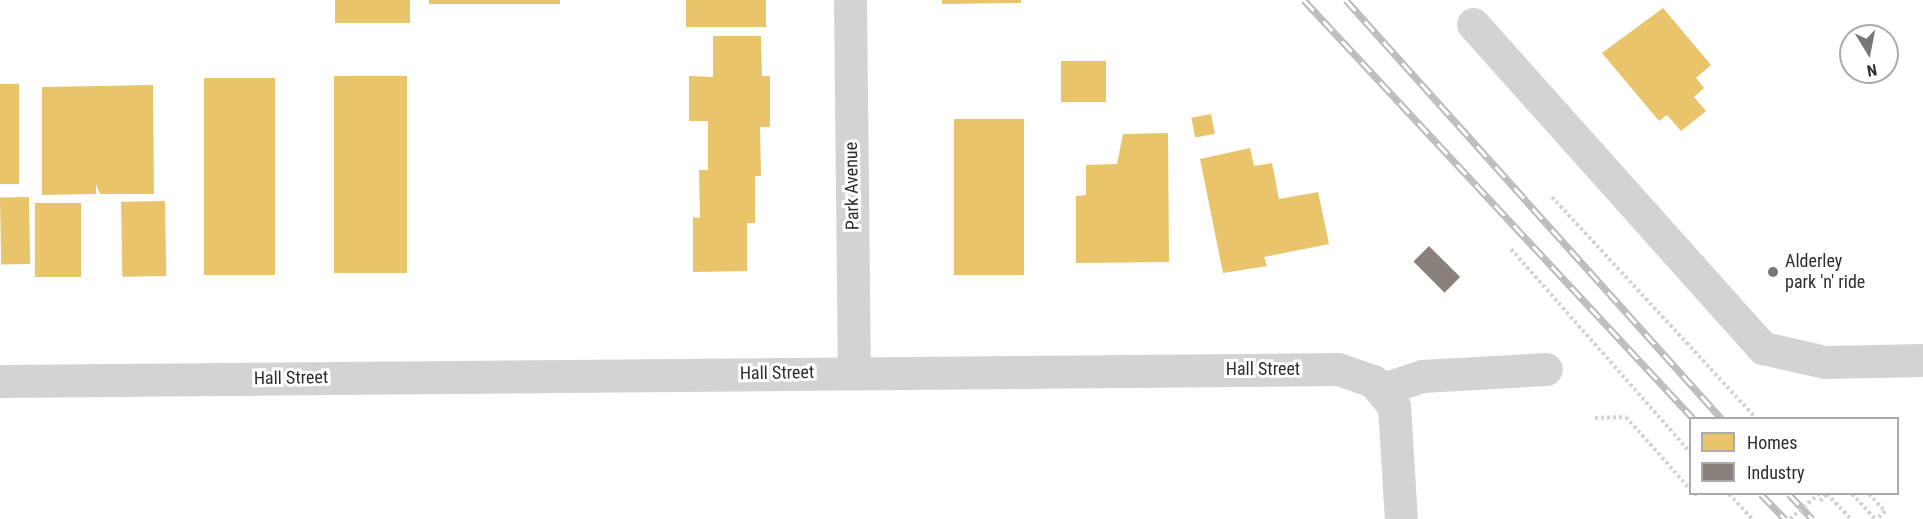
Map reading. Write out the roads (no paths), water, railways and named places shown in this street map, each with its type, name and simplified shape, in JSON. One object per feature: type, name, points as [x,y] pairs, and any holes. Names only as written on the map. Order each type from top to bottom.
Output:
[{"type":"street","name":"Park Avenue","points":[[850,0],[854,372]]},
{"type":"street","points":[[1473,24],[1757,344],[1783,356],[1825,362],[1923,360]]},
{"type":"street","name":"Hall Street","points":[[0,381],[1325,368],[1357,373],[1383,389]]},
{"type":"street","points":[[1401,519],[1397,422],[1383,389],[1422,376],[1546,369]]},
{"type":"railway","points":[[1304,0],[1692,417]]},
{"type":"railway","points":[[1346,0],[1720,417]]},
{"type":"railway","points":[[1762,495],[1785,519]]},
{"type":"railway","points":[[1790,495],[1812,519]]},
{"type":"place","name":"Alderley park 'n' ride","points":[[1773,272]]}]
